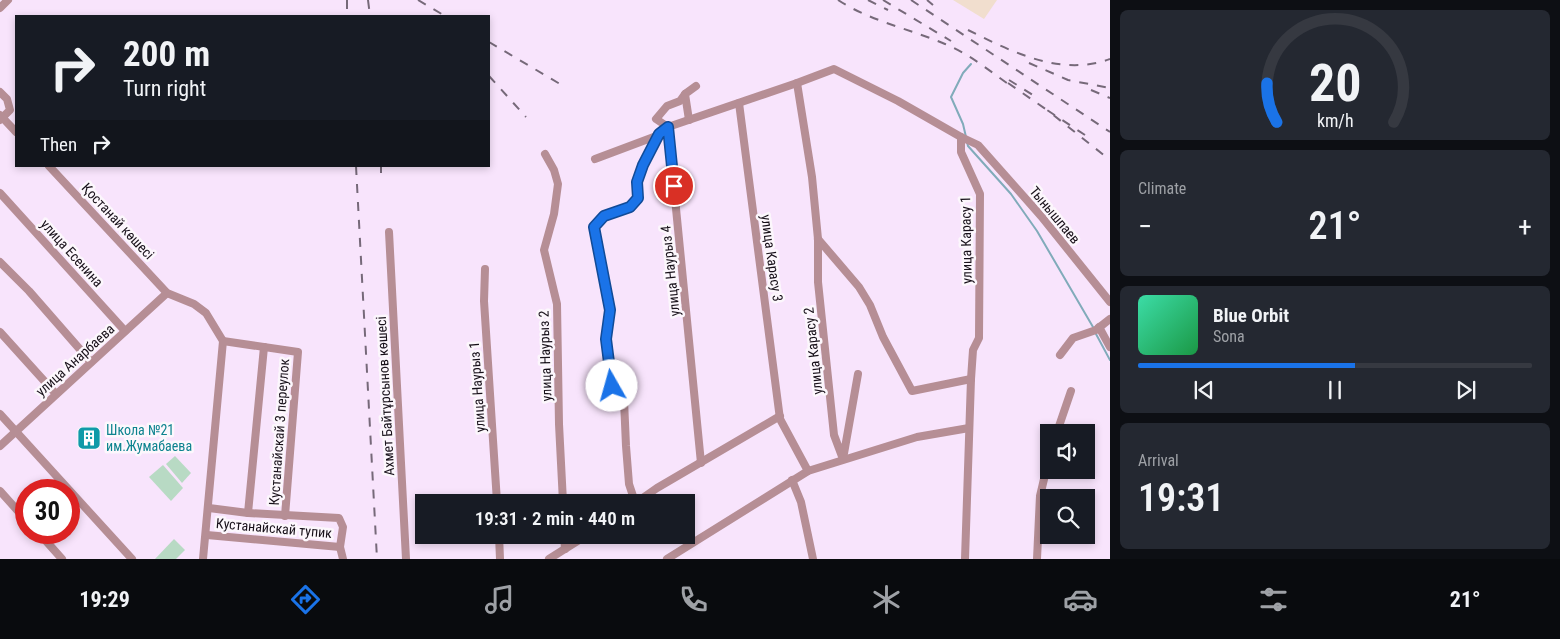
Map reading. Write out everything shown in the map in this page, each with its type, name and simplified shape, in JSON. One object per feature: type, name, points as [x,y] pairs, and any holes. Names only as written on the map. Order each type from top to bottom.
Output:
[{"type":"street","points":[[0,8],[8,0]]},
{"type":"street","points":[[595,159],[659,134],[668,127],[834,69],[898,101],[962,137]]},
{"type":"street","name":"улица Карасу 2","points":[[797,83],[812,176],[818,239],[818,282],[834,435],[843,459]]},
{"type":"street","points":[[668,127],[656,120],[667,106],[680,101],[696,86]]},
{"type":"street","points":[[0,92],[7,99],[10,110],[1,118],[15,131]]},
{"type":"street","points":[[686,94],[689,120]]},
{"type":"street","name":"улица Карасу 3","points":[[739,103],[780,416],[808,471]]},
{"type":"street","name":"улица Наурыз 4","points":[[668,127],[701,463]]},
{"type":"street","points":[[633,494],[629,484],[624,400],[612,386],[606,339],[610,310],[594,227],[604,216],[630,207],[638,198],[637,182],[659,134]]},
{"type":"street","name":"Тынышпаев","points":[[962,137],[978,145],[1041,216],[1110,302]]},
{"type":"street","name":"улица Карасу 1","points":[[962,137],[961,152],[980,194],[979,338],[973,350],[971,379],[965,559]]},
{"type":"street","name":"улица Наурыз 2","points":[[545,154],[554,170],[558,184],[554,214],[544,250],[557,304],[559,424],[563,494]]},
{"type":"street","name":"Қостанай көшесі","points":[[50,167],[167,293]]},
{"type":"street","name":"улица Есенина","points":[[0,193],[125,331]]},
{"type":"street","name":"Ахмет Байтұрсынов көшесі","points":[[388,232],[406,559]]},
{"type":"street","points":[[818,239],[858,288],[870,306],[883,337],[912,391],[971,379]]},
{"type":"street","points":[[0,262],[29,291],[91,362]]},
{"type":"street","name":"улица Наурыз 1","points":[[485,269],[484,301],[496,494]]},
{"type":"street","points":[[167,293],[194,304],[206,313],[223,341],[207,535],[203,559]]},
{"type":"street","name":"улица Анарбаева","points":[[0,446],[167,293]]},
{"type":"street","points":[[1060,355],[1073,338],[1095,330],[1110,319]]},
{"type":"street","points":[[1095,330],[1110,347]]},
{"type":"street","points":[[0,332],[56,394]]},
{"type":"street","name":"Кустанайскай 3 переулок","points":[[223,341],[298,352],[285,516]]},
{"type":"street","name":"Кустанайскай 3 переулок","points":[[248,513],[264,347]]},
{"type":"street","points":[[843,459],[858,374]]},
{"type":"street","points":[[1059,424],[1071,390]]},
{"type":"street","points":[[0,414],[132,559]]},
{"type":"street","points":[[648,494],[780,416]]},
{"type":"street","points":[[667,559],[808,471],[917,437],[969,428]]},
{"type":"street","points":[[1037,559],[1040,496],[1044,479]]},
{"type":"street","points":[[792,480],[801,502],[814,559]]},
{"type":"street","points":[[0,491],[15,508]]},
{"type":"street","name":"Кустанайскай тупик","points":[[209,508],[285,516],[339,518],[342,527],[340,547],[343,559]]},
{"type":"street","name":"Кустанайскай тупик","points":[[207,535],[340,547]]},
{"type":"street","points":[[49,544],[62,559]]},
{"type":"street","points":[[499,544],[500,559]]},
{"type":"street","points":[[565,544],[565,549]]},
{"type":"street","points":[[549,559],[573,544]]},
{"type":"shaded area","points":[[953,0],[997,0],[984,19]]},
{"type":"green space","points":[[175,456],[191,473],[182,483],[166,464]]},
{"type":"green space","points":[[163,465],[183,488],[171,501],[149,477]]},
{"type":"green space","points":[[174,539],[185,550],[176,559],[155,559]]},
{"type":"waterway","points":[[966,137],[963,124],[951,97],[963,73],[971,64]]},
{"type":"waterway","points":[[967,142],[968,146],[1011,194],[1037,231],[1093,327]]},
{"type":"waterway","points":[[1096,334],[1110,360]]},
{"type":"railway","points":[[347,0],[347,15]]},
{"type":"railway","points":[[368,0],[370,15]]},
{"type":"railway","points":[[418,0],[443,15]]},
{"type":"railway","points":[[838,0],[863,14],[954,48],[972,58],[1014,88]]},
{"type":"railway","points":[[868,0],[888,10]]},
{"type":"railway","points":[[883,0],[951,41]]},
{"type":"railway","points":[[911,0],[1110,132]]},
{"type":"railway","points":[[927,0],[933,5]]},
{"type":"railway","points":[[968,30],[1019,54],[1055,64],[1092,64],[1110,59]]},
{"type":"railway","points":[[490,43],[560,84]]},
{"type":"railway","points":[[1029,63],[1068,80],[1110,88]]},
{"type":"railway","points":[[490,77],[526,117]]},
{"type":"railway","points":[[1009,80],[1033,95]]},
{"type":"railway","points":[[1008,83],[1047,110]]},
{"type":"railway","points":[[1091,90],[1110,98]]},
{"type":"railway","points":[[1085,135],[1047,110],[1110,160]]},
{"type":"railway","points":[[356,167],[377,559]]},
{"type":"railway","points":[[381,167],[381,173]]},
{"type":"place","name":"Школа №21 им.Жумабаева","points":[[89,438]]},
{"type":"route","points":[[612,386],[606,339],[610,310],[594,227],[604,216],[630,207],[638,198],[637,182],[643,165],[659,134],[668,127],[674,186]]}]
